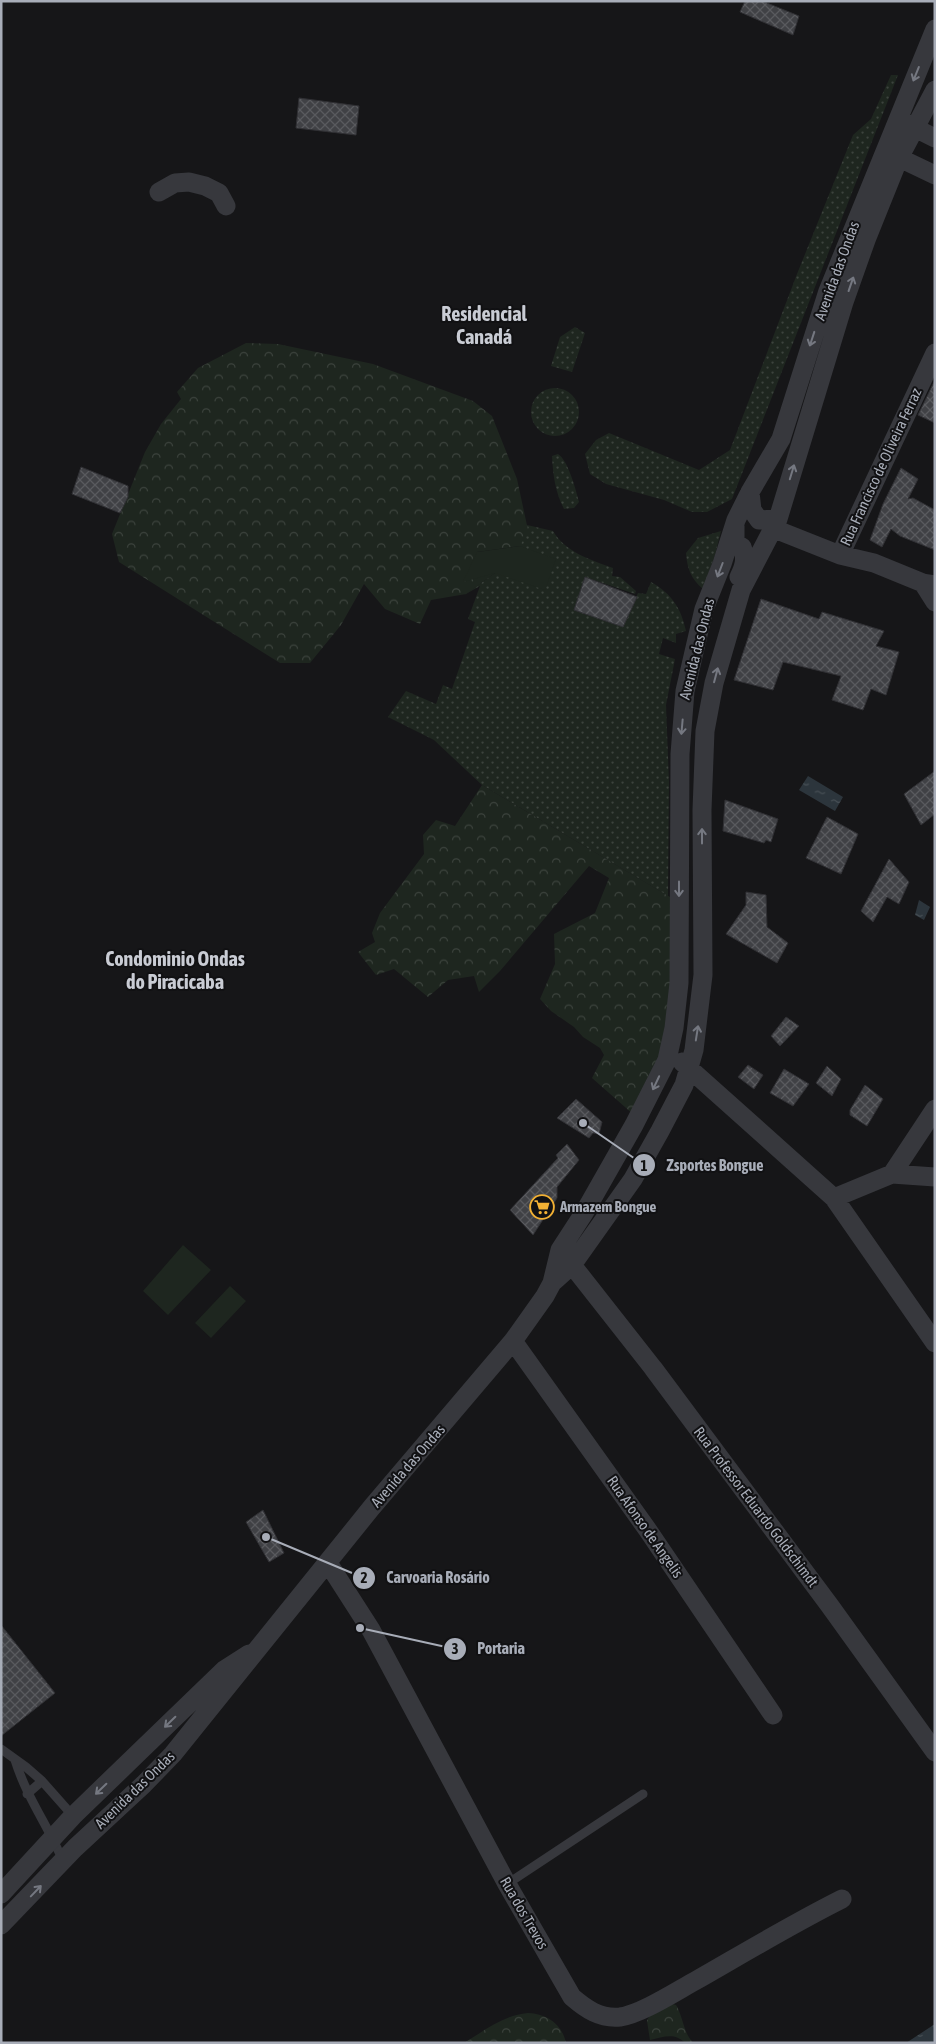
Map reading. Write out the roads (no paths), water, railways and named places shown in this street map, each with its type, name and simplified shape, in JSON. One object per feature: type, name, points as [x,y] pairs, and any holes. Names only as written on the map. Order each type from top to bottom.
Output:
[{"type":"street","name":"Avenida das Ondas","points":[[552,1283],[572,1265],[633,1179],[684,1085],[697,1033],[703,975],[702,810],[705,732],[714,683],[741,590],[775,523],[844,302],[866,240],[892,154],[898,119],[935,29]]},
{"type":"street","name":"Avenida das Ondas","points":[[1,1925],[93,1831],[144,1784],[173,1754],[328,1563],[513,1341],[545,1296],[552,1283],[560,1250],[589,1204],[650,1095],[667,1060],[674,1028],[679,983],[680,754],[685,691],[704,610],[722,564],[736,520],[781,438],[828,290],[892,154],[915,128],[935,90]]},
{"type":"street","points":[[898,119],[935,138]]},
{"type":"street","points":[[892,154],[935,175]]},
{"type":"street","points":[[159,192],[175,183],[189,182],[219,193],[226,206]]},
{"type":"street","name":"Rua Francisco de Oliveira Ferraz","points":[[840,555],[935,353]]},
{"type":"street","points":[[750,492],[752,510],[760,520],[775,523],[840,555],[874,563],[929,584],[935,602]]},
{"type":"street","points":[[734,611],[738,580],[745,560],[742,547],[735,544],[736,520]]},
{"type":"street","points":[[670,1048],[688,1069],[834,1198],[935,1343]]},
{"type":"street","points":[[892,1174],[935,1109]]},
{"type":"street","points":[[834,1198],[892,1174],[935,1177]]},
{"type":"street","points":[[602,1178],[621,1195]]},
{"type":"street","points":[[589,1204],[605,1217]]},
{"type":"street","name":"Rua Professor Eduardo Goldschimdt","points":[[572,1265],[653,1368],[830,1606],[935,1752]]},
{"type":"street","name":"Rua Afonso de Angelis","points":[[513,1341],[647,1529],[773,1715]]},
{"type":"street","name":"Rua dos Trevos","points":[[328,1563],[371,1630],[507,1884],[572,1997],[583,2007],[596,2015],[620,2017],[651,2006],[811,1914],[842,1899]]},
{"type":"street","name":"Avenida das Ondas","points":[[1,1894],[54,1839],[73,1816],[224,1670],[238,1659],[261,1647]]},
{"type":"street","points":[[173,1754],[176,1738],[217,1688],[224,1670]]},
{"type":"street","points":[[93,1831],[141,1772],[136,1755]]},
{"type":"lane","points":[[1,1750],[42,1781],[73,1816]]},
{"type":"lane","points":[[15,1760],[27,1794],[54,1839],[64,1861]]},
{"type":"lane","points":[[27,1794],[42,1781]]},
{"type":"lane","points":[[507,1884],[643,1794]]},
{"type":"water","points":[[808,776],[843,797],[835,811],[799,790]]},
{"type":"water","points":[[919,900],[930,907],[924,920],[915,915]]},
{"type":"water","points":[[935,2024],[935,2043],[906,2043]]},
{"type":"place","name":"Zsportes Bongue","points":[[583,1123]]},
{"type":"place","name":"Armazem Bongue","points":[[542,1207]]},
{"type":"place","name":"Carvoaria Rosário","points":[[266,1537]]},
{"type":"place","name":"Portaria","points":[[360,1628]]},
{"type":"district","name":"Residencial Canadá","points":[[484,326]]},
{"type":"district","name":"Condominio Ondas do Piracicaba","points":[[175,970]]}]
